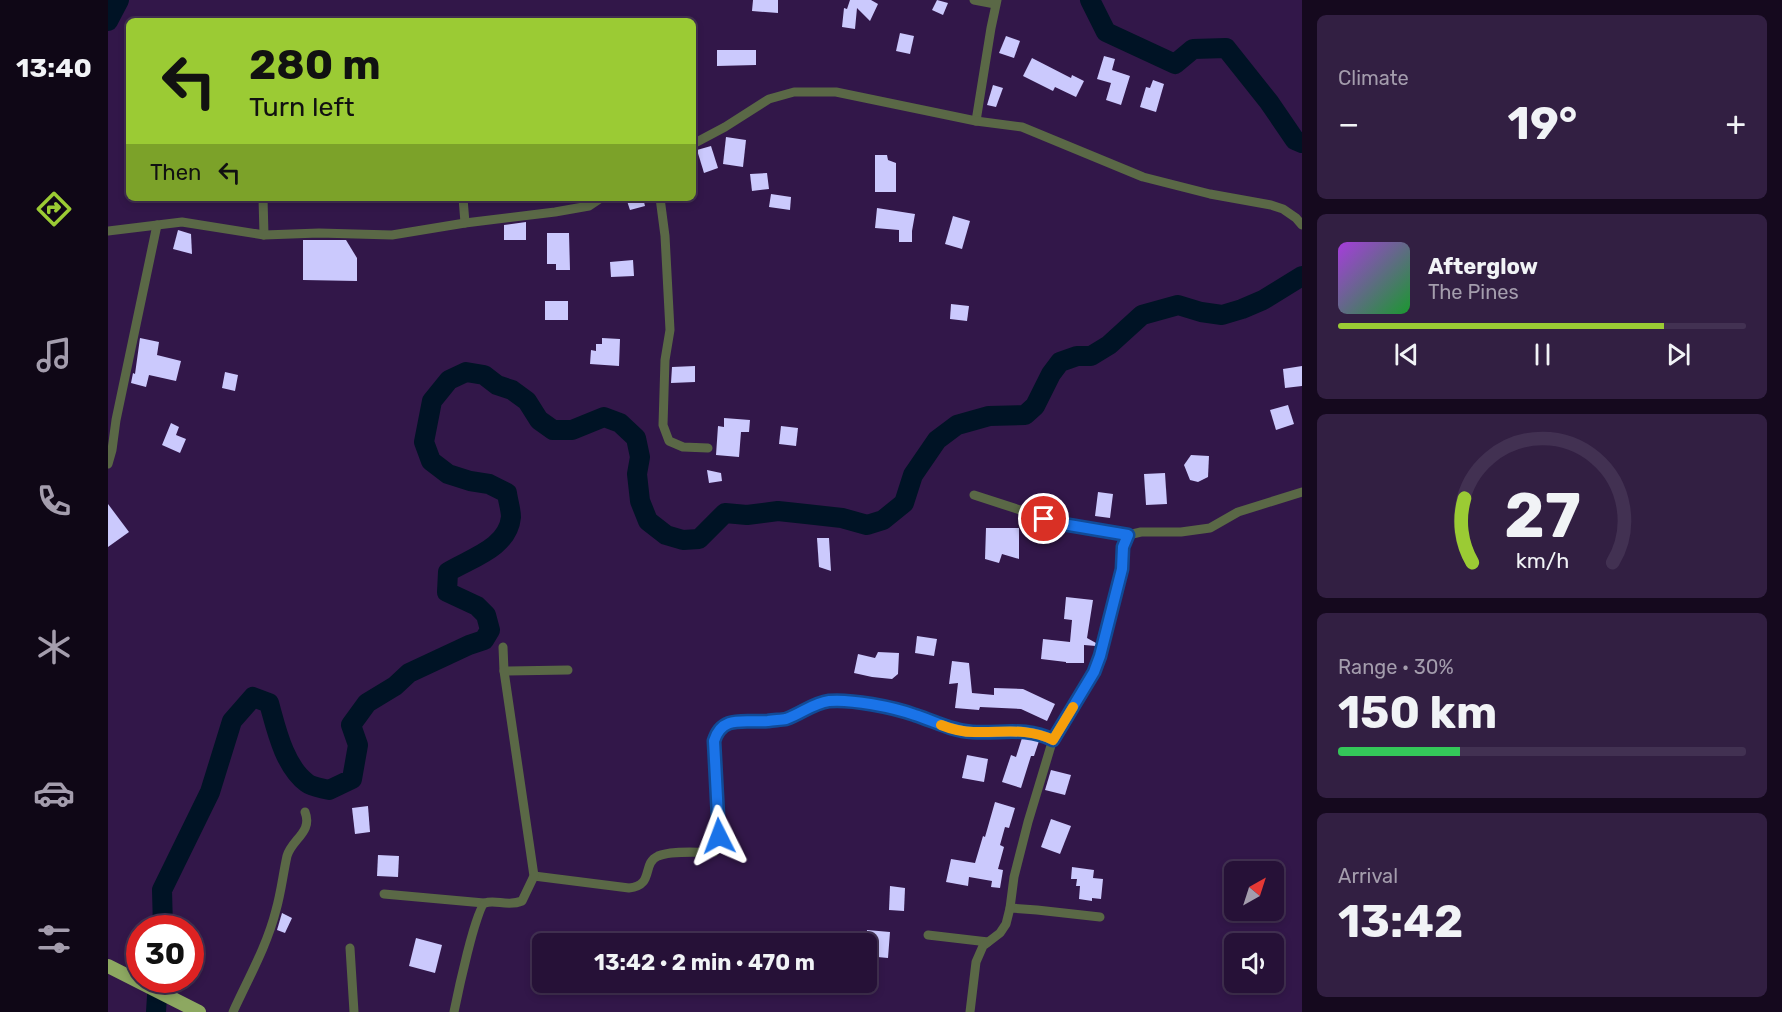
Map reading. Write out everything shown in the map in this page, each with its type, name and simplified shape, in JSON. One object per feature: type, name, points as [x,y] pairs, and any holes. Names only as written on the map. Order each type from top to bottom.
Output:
[{"type":"main road","points":[[108,966],[193,1009]]},
{"type":"street","points":[[974,0],[996,2],[976,121]]},
{"type":"street","points":[[696,142],[769,99],[794,92],[836,92],[976,121],[1022,127],[1143,177],[1283,209],[1302,225]]},
{"type":"street","points":[[262,201],[264,236]]},
{"type":"street","points":[[463,201],[465,223]]},
{"type":"street","points":[[108,231],[182,222],[264,236],[319,233],[392,235],[555,212],[589,206],[596,201]]},
{"type":"street","points":[[660,201],[665,236],[670,330],[665,360],[663,425],[669,441],[683,447],[708,448]]},
{"type":"street","points":[[108,464],[157,225]]},
{"type":"street","points":[[974,495],[1063,524],[1128,535],[1141,532],[1181,532],[1210,528],[1238,512],[1302,492]]},
{"type":"street","points":[[970,1012],[976,962],[980,952],[1006,924],[1014,877],[1028,822],[1053,740],[1094,672],[1100,656],[1122,569],[1123,547],[1128,535]]},
{"type":"street","points":[[384,894],[484,903],[514,904],[522,901],[534,876],[504,671],[503,647]]},
{"type":"street","points":[[504,671],[568,670]]},
{"type":"street","points":[[534,876],[629,888],[637,887],[645,881],[652,861],[657,856],[714,852],[718,847],[719,836],[714,741],[717,732],[729,722],[786,719],[814,705],[829,701],[847,702],[889,707],[944,726],[971,732],[1030,731],[1053,740]]},
{"type":"street","points":[[233,1012],[276,912],[288,854],[306,829],[308,820],[305,812]]},
{"type":"street","points":[[454,1012],[473,930],[484,903]]},
{"type":"street","points":[[1010,908],[1100,917]]},
{"type":"street","points":[[928,935],[988,942]]},
{"type":"street","points":[[350,948],[354,1012]]},
{"type":"building","points":[[753,0],[778,0],[778,13],[752,11]]},
{"type":"building","points":[[850,0],[871,0],[878,4],[870,21],[857,8],[855,29],[842,27],[844,8],[847,9]]},
{"type":"building","points":[[937,0],[948,3],[943,15],[932,10]]},
{"type":"building","points":[[900,33],[914,36],[910,54],[896,51]]},
{"type":"building","points":[[1006,36],[1020,41],[1014,58],[999,53]]},
{"type":"building","points":[[717,50],[756,50],[756,65],[717,66]]},
{"type":"building","points":[[1104,56],[1115,59],[1112,70],[1130,76],[1121,105],[1106,100],[1111,83],[1097,79]]},
{"type":"building","points":[[1032,58],[1071,78],[1072,75],[1084,81],[1076,97],[1055,87],[1053,91],[1023,76]]},
{"type":"building","points":[[1153,80],[1164,84],[1156,112],[1140,107],[1146,87],[1150,88]]},
{"type":"building","points":[[993,85],[1003,88],[996,107],[987,105]]},
{"type":"building","points":[[726,137],[746,140],[743,167],[723,164]]},
{"type":"building","points":[[711,146],[718,168],[704,173],[697,150]]},
{"type":"building","points":[[875,155],[887,155],[888,160],[896,163],[896,192],[875,192]]},
{"type":"building","points":[[767,173],[769,189],[752,191],[750,174]]},
{"type":"building","points":[[771,194],[791,197],[790,210],[769,207]]},
{"type":"building","points":[[627,201],[644,201],[645,206],[630,210]]},
{"type":"building","points":[[877,208],[915,214],[912,242],[899,242],[899,230],[875,228]]},
{"type":"building","points":[[953,216],[970,221],[962,249],[945,244]]},
{"type":"building","points":[[526,222],[526,240],[504,240],[504,225]]},
{"type":"building","points":[[178,230],[191,234],[192,254],[173,249]]},
{"type":"building","points":[[547,233],[569,233],[570,270],[556,270],[556,264],[547,264]]},
{"type":"building","points":[[303,240],[346,240],[357,258],[357,281],[303,280]]},
{"type":"building","points":[[633,260],[634,276],[611,277],[610,262]]},
{"type":"building","points":[[545,301],[568,301],[568,320],[545,320]]},
{"type":"building","points":[[951,304],[969,306],[967,321],[950,319]]},
{"type":"building","points":[[140,338],[159,342],[157,355],[181,361],[176,381],[149,375],[146,387],[131,383],[133,373],[135,374]]},
{"type":"building","points":[[602,338],[620,339],[619,366],[590,364],[591,350],[596,351],[596,344],[602,344]]},
{"type":"building","points":[[695,366],[695,382],[671,383],[672,367]]},
{"type":"building","points":[[1302,366],[1302,386],[1285,388],[1283,369]]},
{"type":"building","points":[[225,372],[238,375],[235,391],[222,388]]},
{"type":"building","points":[[1288,405],[1294,424],[1276,430],[1270,410]]},
{"type":"building","points":[[724,418],[750,420],[749,432],[741,432],[739,457],[716,455],[718,426],[724,427]]},
{"type":"building","points":[[171,423],[179,427],[176,435],[186,439],[180,453],[162,445]]},
{"type":"building","points":[[781,426],[798,428],[796,446],[779,444]]},
{"type":"building","points":[[1191,455],[1209,456],[1208,477],[1198,482],[1190,480],[1184,465]]},
{"type":"building","points":[[707,470],[721,473],[722,481],[709,483]]},
{"type":"building","points":[[1165,473],[1167,504],[1146,505],[1144,474]]},
{"type":"building","points":[[1098,492],[1113,494],[1110,518],[1095,516]]},
{"type":"building","points":[[108,504],[129,532],[108,547]]},
{"type":"building","points":[[986,528],[1019,528],[1019,559],[1002,554],[999,563],[985,559]]},
{"type":"building","points":[[817,538],[829,538],[831,571],[819,567]]},
{"type":"building","points":[[1066,597],[1093,600],[1087,638],[1096,643],[1096,646],[1084,645],[1084,663],[1041,659],[1043,639],[1070,642],[1072,620],[1064,619]]},
{"type":"building","points":[[917,636],[937,639],[934,656],[915,653]]},
{"type":"building","points":[[878,652],[899,653],[898,674],[892,679],[854,673],[858,654],[875,658]]},
{"type":"building","points":[[952,661],[969,663],[972,693],[994,695],[994,688],[1023,689],[1055,704],[1047,721],[1021,709],[955,708],[958,683],[949,684]]},
{"type":"building","points":[[1022,738],[1039,741],[1034,756],[1031,756],[1021,788],[1002,782],[1011,755],[1016,757]]},
{"type":"building","points":[[967,755],[988,759],[984,782],[962,778]]},
{"type":"building","points":[[1051,770],[1071,775],[1065,795],[1045,790]]},
{"type":"building","points":[[995,802],[1015,808],[1009,828],[1005,827],[1000,845],[1004,847],[998,869],[1003,870],[1000,888],[991,887],[992,881],[969,877],[968,886],[946,882],[951,859],[975,863]]},
{"type":"building","points":[[368,806],[370,832],[355,834],[352,808]]},
{"type":"building","points":[[1051,819],[1071,826],[1060,854],[1041,847]]},
{"type":"building","points":[[378,855],[399,856],[398,877],[377,876]]},
{"type":"building","points":[[1072,867],[1094,870],[1093,878],[1103,879],[1101,899],[1092,898],[1092,901],[1079,899],[1080,886],[1076,886],[1077,879],[1071,879]]},
{"type":"building","points":[[890,886],[905,888],[904,911],[889,910]]},
{"type":"building","points":[[282,913],[292,918],[285,933],[277,930]]},
{"type":"building","points":[[867,930],[890,932],[888,958],[877,957],[877,933],[867,933]]},
{"type":"building","points":[[416,938],[442,945],[435,973],[409,966]]},
{"type":"waterway","points":[[108,21],[119,0]]},
{"type":"waterway","points":[[1090,0],[1106,32],[1175,64],[1193,49],[1226,48],[1269,102],[1295,140],[1302,143]]},
{"type":"waterway","points":[[163,915],[162,890],[210,792],[232,721],[253,697],[269,703],[282,746],[299,776],[309,784],[329,790],[352,779],[358,745],[351,725],[367,703],[395,686],[409,673],[484,640],[490,630],[486,615],[477,606],[447,592],[448,572],[496,544],[508,528],[511,511],[507,493],[489,484],[448,474],[431,461],[424,442],[432,401],[449,380],[466,372],[484,375],[497,385],[512,390],[527,401],[539,420],[553,430],[572,430],[604,417],[620,423],[636,438],[640,457],[637,474],[640,501],[648,521],[666,535],[683,540],[699,539],[725,513],[747,515],[778,511],[842,518],[867,525],[883,520],[904,503],[913,475],[937,440],[957,425],[989,416],[1025,415],[1035,406],[1051,374],[1060,362],[1077,356],[1091,356],[1109,345],[1142,315],[1178,305],[1222,315],[1263,300],[1302,276]]},
{"type":"waterway","points":[[156,1012],[157,993]]},
{"type":"slow traffic","points":[[941,725],[971,732],[1030,731],[1053,740],[1073,707]]},
{"type":"route","points":[[719,836],[714,741],[717,732],[729,722],[786,719],[814,705],[829,701],[889,707],[944,726],[971,732],[1030,731],[1053,740],[1094,672],[1100,656],[1122,569],[1123,547],[1128,535],[1044,519]]}]
